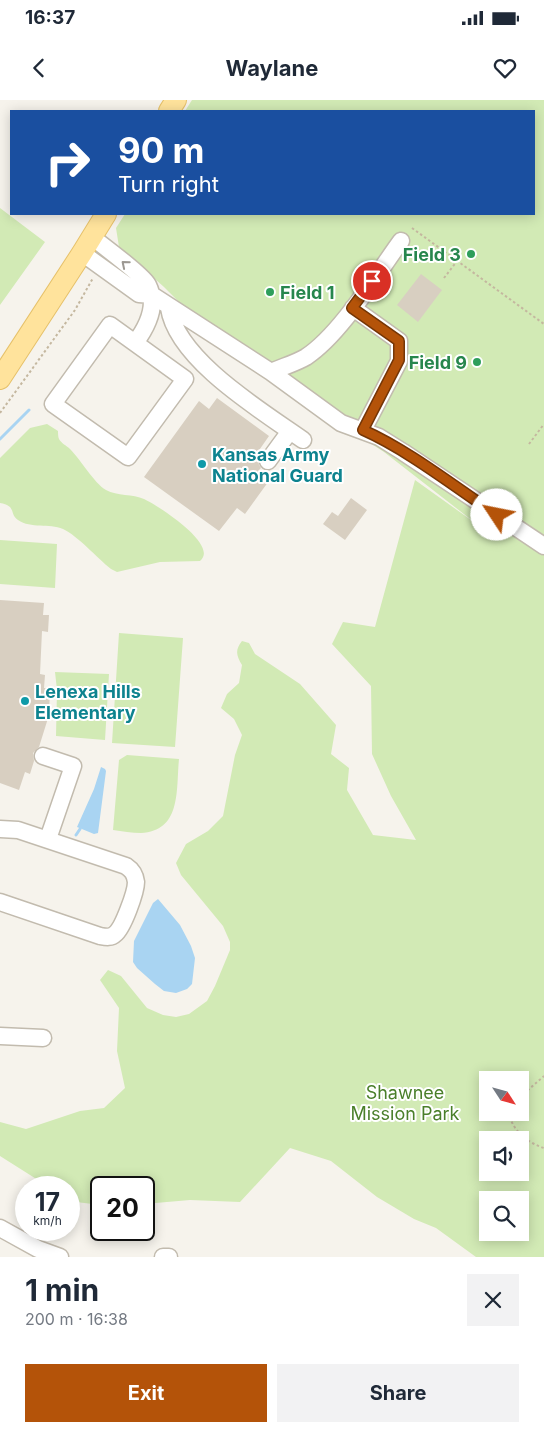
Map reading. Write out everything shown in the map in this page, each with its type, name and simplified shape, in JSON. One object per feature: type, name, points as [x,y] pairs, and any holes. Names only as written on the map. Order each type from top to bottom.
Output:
[{"type":"main road","points":[[0,379],[91,251],[106,215]]},
{"type":"street","points":[[271,372],[305,357],[320,346],[352,308],[401,241]]},
{"type":"street","points":[[91,251],[147,283],[152,295],[150,316],[147,325],[135,343]]},
{"type":"street","points":[[91,251],[139,294],[152,295],[169,308],[271,372],[341,423],[379,437],[544,546]]},
{"type":"street","points":[[169,308],[171,321],[208,370],[296,435],[268,461]]},
{"type":"street","points":[[352,308],[399,341],[399,360],[363,430]]},
{"type":"street","points":[[110,325],[135,343],[185,379],[128,458],[53,404],[110,325]]},
{"type":"street","points":[[43,756],[73,766],[48,839]]},
{"type":"street","points":[[0,829],[18,830],[126,866],[134,874],[136,884],[119,931],[108,937],[100,936],[0,902]]},
{"type":"street","points":[[0,1036],[43,1038]]},
{"type":"street","points":[[0,1228],[38,1249],[60,1257]]},
{"type":"street","points":[[163,1257],[169,1257]]},
{"type":"path","points":[[412,228],[544,324]]},
{"type":"path","points":[[0,413],[75,310],[92,281],[91,251]]},
{"type":"path","points":[[444,278],[457,260]]},
{"type":"path","points":[[530,444],[544,424]]},
{"type":"path","points":[[529,1089],[544,1076]]},
{"type":"path","points":[[511,1121],[519,1134],[535,1145],[544,1148]]},
{"type":"green space","name":"Shawnee Mission Park","points":[[192,100],[544,100],[544,1257],[476,1257],[436,1228],[414,1219],[377,1197],[331,1161],[290,1148],[240,1202],[190,1200],[155,1203],[155,1176],[90,1176],[90,1204],[80,1202],[80,1176],[32,1176],[0,1156],[0,1122],[26,1129],[80,1111],[104,1108],[125,1088],[117,1051],[119,1008],[100,980],[108,970],[121,976],[147,1008],[163,1015],[176,1017],[189,1014],[207,1001],[215,986],[230,950],[230,942],[223,926],[181,875],[176,863],[186,844],[208,831],[223,816],[235,755],[242,735],[234,719],[221,708],[227,694],[239,683],[242,665],[237,653],[242,641],[249,643],[255,654],[300,684],[336,725],[331,754],[349,768],[347,790],[373,835],[416,840],[391,796],[372,754],[371,686],[332,644],[343,622],[375,627],[415,480],[478,525],[384,452],[258,371],[193,316],[119,247],[116,228],[124,215],[535,215],[535,110],[186,110]]},
{"type":"green space","points":[[0,208],[45,242],[0,305]]},
{"type":"green space","points":[[47,424],[58,431],[60,440],[70,449],[101,487],[110,492],[144,499],[184,526],[202,545],[204,554],[200,561],[160,562],[117,572],[111,569],[69,532],[58,527],[23,523],[15,518],[9,506],[0,503],[0,458],[30,428]]},
{"type":"green space","points":[[0,540],[57,544],[55,588],[0,584]]},
{"type":"green space","points":[[119,633],[183,638],[175,747],[112,743]]},
{"type":"green space","points":[[55,672],[109,674],[105,740],[56,736],[57,690]]},
{"type":"green space","points":[[127,755],[179,759],[174,806],[170,817],[164,825],[154,830],[141,833],[113,830],[119,760]]},
{"type":"water","points":[[101,767],[106,771],[98,833],[94,834],[77,827],[94,789]]},
{"type":"water","points":[[158,899],[180,925],[195,958],[192,984],[187,989],[176,993],[164,991],[137,968],[133,962],[134,941],[153,903]]},
{"type":"building","points":[[421,274],[442,290],[418,322],[397,305]]},
{"type":"building","name":"Kansas Army National Guard","points":[[217,398],[269,436],[255,456],[261,468],[259,470],[271,478],[245,514],[237,508],[219,531],[144,477],[199,401],[209,409]]},
{"type":"building","points":[[351,498],[367,510],[345,540],[323,524],[332,512],[338,516]]},
{"type":"building","name":"Lenexa Hills Elementary","points":[[0,600],[44,603],[43,615],[49,615],[48,632],[42,631],[40,674],[45,675],[44,688],[50,688],[49,715],[39,747],[33,753],[34,761],[30,774],[25,772],[19,790],[0,783]]},
{"type":"waterway","points":[[0,439],[29,410]]},
{"type":"waterway","points":[[76,835],[80,829]]},
{"type":"place","name":"Field 3","points":[[471,254]]},
{"type":"place","name":"Field 1","points":[[270,292]]},
{"type":"place","name":"Field 9","points":[[477,362]]},
{"type":"place","name":"Kansas Army National Guard","points":[[202,464]]},
{"type":"place","name":"Lenexa Hills Elementary","points":[[25,701]]},
{"type":"route","points":[[372,281],[352,308],[399,341],[399,360],[363,430],[379,437],[403,452],[497,515]]}]
